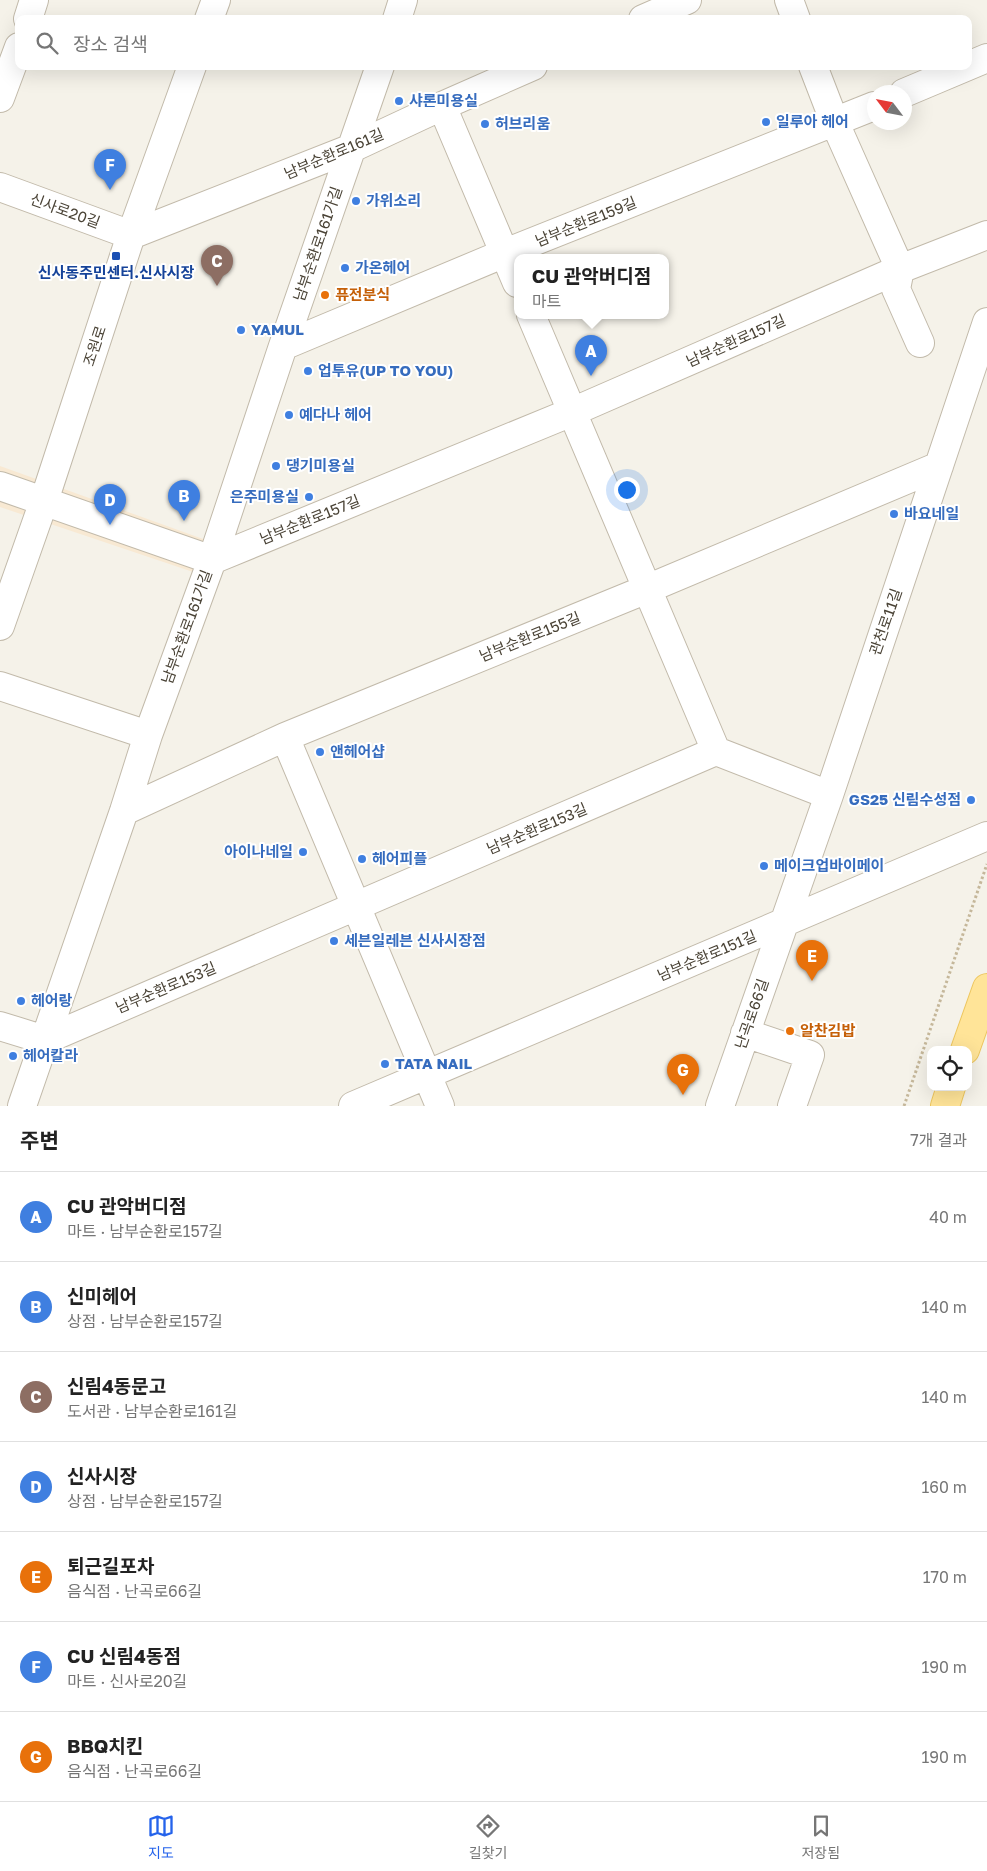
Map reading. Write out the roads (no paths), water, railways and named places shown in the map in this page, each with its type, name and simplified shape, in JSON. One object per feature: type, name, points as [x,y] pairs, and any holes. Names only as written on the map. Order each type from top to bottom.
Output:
[{"type":"main road","points":[[966,1046],[987,988]]},
{"type":"main road","points":[[945,1106],[950,1091]]},
{"type":"street","points":[[29,15],[34,0]]},
{"type":"street","points":[[210,15],[216,0]]},
{"type":"street","points":[[398,15],[403,0]]},
{"type":"street","points":[[652,15],[687,0]]},
{"type":"street","points":[[789,0],[795,15]]},
{"type":"street","points":[[0,98],[11,52]]},
{"type":"street","points":[[972,65],[987,58]]},
{"type":"street","name":"조원로","points":[[0,626],[44,501],[131,235],[191,70]]},
{"type":"street","name":"남부순환로161가길","points":[[22,1106],[124,811],[148,735],[212,560],[282,346],[379,70]]},
{"type":"street","name":"남부순환로161길","points":[[131,235],[352,148],[524,70]]},
{"type":"street","points":[[815,70],[835,123],[900,269],[896,289],[920,343]]},
{"type":"street","points":[[912,91],[959,70]]},
{"type":"street","points":[[442,106],[514,276]]},
{"type":"street","name":"남부순환로159길","points":[[282,346],[505,253],[867,109]]},
{"type":"street","name":"신사로20길","points":[[0,187],[131,235]]},
{"type":"street","name":"남부순환로157길","points":[[212,560],[572,412],[900,269],[987,235]]},
{"type":"street","points":[[533,319],[716,751],[829,795]]},
{"type":"street","name":"관천로11길","points":[[784,922],[829,795],[987,322]]},
{"type":"street","name":"남부순환로155길","points":[[124,811],[285,737],[647,589],[939,466]]},
{"type":"street","points":[[0,486],[212,560]]},
{"type":"street","points":[[0,686],[148,735]]},
{"type":"street","points":[[285,737],[440,1106]]},
{"type":"street","name":"남부순환로153길","points":[[45,1040],[716,751]]},
{"type":"street","name":"남부순환로151길","points":[[353,1106],[987,836]]},
{"type":"street","name":"난곡로66길","points":[[720,1106],[784,922]]},
{"type":"street","points":[[0,1026],[45,1040]]},
{"type":"street","points":[[745,1033],[810,1055],[792,1106]]},
{"type":"place","name":"샤론미용실","points":[[399,101]]},
{"type":"place","name":"일루아 헤어","points":[[766,122]]},
{"type":"place","name":"허브리움","points":[[485,124]]},
{"type":"place","name":"CU 신림4동점","points":[[110,190]]},
{"type":"place","name":"가위소리","points":[[356,201]]},
{"type":"place","name":"신사동주민센터.신사시장","points":[[116,256]]},
{"type":"place","name":"가온헤어","points":[[345,268]]},
{"type":"place","name":"신림4동문고","points":[[217,286]]},
{"type":"place","name":"퓨전분식","points":[[325,295]]},
{"type":"place","name":"YAMUL","points":[[241,330]]},
{"type":"place","name":"업투유(UP TO YOU)","points":[[308,371]]},
{"type":"place","name":"CU 관악버디점","points":[[591,376]]},
{"type":"place","name":"예다나 헤어","points":[[289,415]]},
{"type":"place","name":"댕기미용실","points":[[276,466]]},
{"type":"place","name":"은주미용실","points":[[309,497]]},
{"type":"place","name":"바요네일","points":[[894,514]]},
{"type":"place","name":"신미헤어","points":[[184,521]]},
{"type":"place","name":"신사시장","points":[[110,525]]},
{"type":"place","name":"앤헤어샵","points":[[320,752]]},
{"type":"place","name":"GS25 신림수성점","points":[[971,800]]},
{"type":"place","name":"아이나네일","points":[[303,852]]},
{"type":"place","name":"헤어피플","points":[[362,859]]},
{"type":"place","name":"메이크업바이메이","points":[[764,866]]},
{"type":"place","name":"세븐일레븐 신사시장점","points":[[334,941]]},
{"type":"place","name":"퇴근길포차","points":[[812,981]]},
{"type":"place","name":"헤어랑","points":[[21,1001]]},
{"type":"place","name":"알찬김밥","points":[[790,1031]]},
{"type":"place","name":"헤어칼라","points":[[13,1056]]},
{"type":"place","name":"TATA NAIL","points":[[385,1064]]},
{"type":"place","name":"BBQ치킨","points":[[683,1095]]}]
